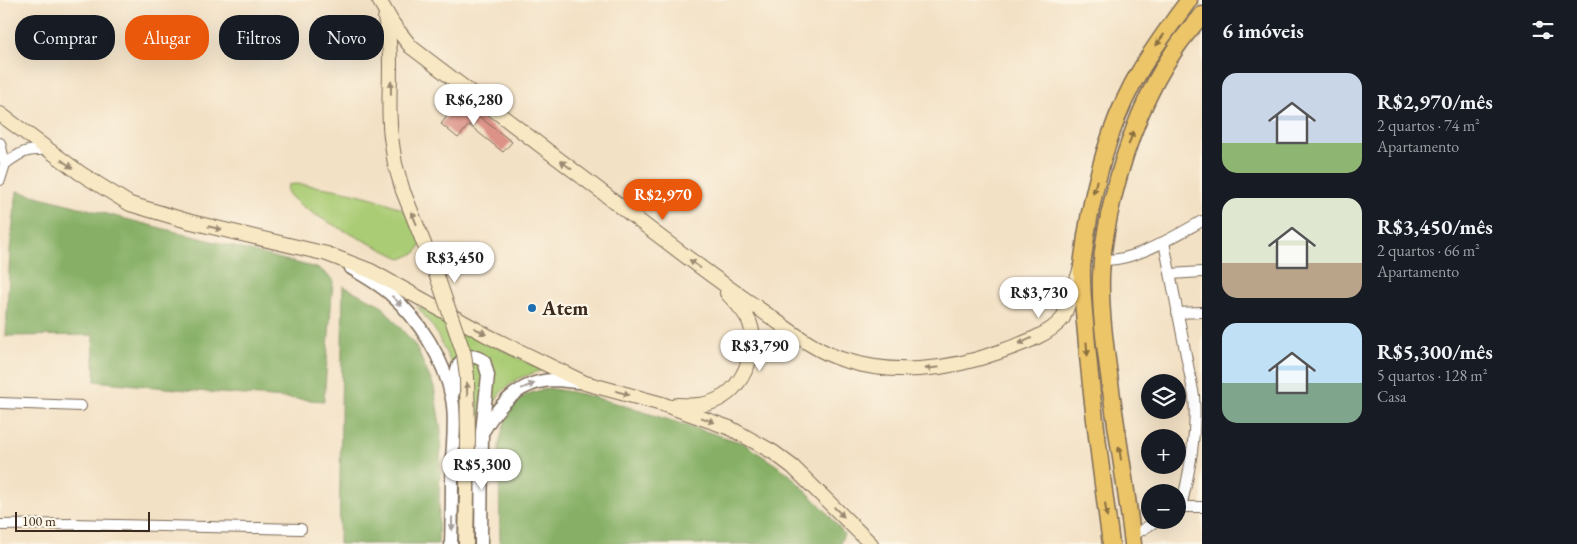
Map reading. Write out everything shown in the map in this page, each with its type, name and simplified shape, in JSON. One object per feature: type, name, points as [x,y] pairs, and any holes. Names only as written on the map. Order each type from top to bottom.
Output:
[{"type":"main road","points":[[381,4],[402,37],[411,47],[713,278],[806,342],[827,353],[856,364],[905,370],[948,366],[980,359],[1022,343],[1053,328],[1063,318],[1082,265],[1090,213],[1099,173],[1120,111],[1144,63],[1189,0]]},
{"type":"main road","points":[[381,4],[388,34],[391,66],[389,124],[395,164],[403,191],[438,279],[464,354],[468,438],[466,544]]},
{"type":"main road","points":[[1132,540],[1103,327],[1102,259],[1111,206],[1132,133],[1161,72],[1177,47],[1202,15]]},
{"type":"main road","points":[[0,114],[104,189],[130,204],[191,222],[327,254],[371,271],[531,358],[585,383],[662,404],[730,428],[773,452],[810,483],[871,544]]},
{"type":"main road","points":[[1082,265],[1092,401],[1111,544]]},
{"type":"main road","points":[[662,404],[695,406],[720,399],[739,380],[748,364],[753,339],[749,322],[737,304],[713,278]]},
{"type":"street","points":[[0,142],[5,164],[0,180]]},
{"type":"street","points":[[5,164],[16,155],[32,149],[49,150]]},
{"type":"street","points":[[1102,259],[1118,259],[1164,242],[1202,221]]},
{"type":"street","points":[[1164,242],[1194,396],[1195,430],[1185,484]]},
{"type":"street","points":[[327,254],[369,278],[388,292],[414,320],[430,344],[446,374],[452,400],[454,424],[451,544]]},
{"type":"street","points":[[1171,274],[1202,272]]},
{"type":"street","points":[[1177,314],[1202,312]]},
{"type":"street","points":[[452,400],[456,368],[460,362],[465,358],[473,356],[484,361],[488,376],[482,432],[481,544]]},
{"type":"street","points":[[482,432],[497,409],[510,396],[529,385],[553,380],[585,383]]},
{"type":"street","points":[[0,403],[81,406]]},
{"type":"street","points":[[1186,508],[1202,507]]},
{"type":"street","points":[[0,525],[72,524],[301,529]]},
{"type":"street","points":[[1132,540],[1146,529]]},
{"type":"green space","points":[[295,184],[338,190],[387,203],[410,215],[425,237],[417,252],[402,259],[339,228],[306,208],[287,191],[288,185]]},
{"type":"green space","points":[[17,191],[320,269],[333,280],[324,401],[95,381],[93,335],[6,336],[10,250]]},
{"type":"green space","points":[[343,286],[381,305],[415,345],[434,387],[441,431],[438,544],[339,544]]},
{"type":"green space","points":[[417,306],[542,370],[517,379],[501,392],[486,415],[480,544],[463,544],[461,392],[450,361],[435,330]]},
{"type":"green space","points":[[548,388],[582,394],[615,403],[743,443],[788,473],[824,509],[844,534],[840,544],[500,544],[499,445],[503,428],[511,407],[527,394]]},
{"type":"building","points":[[459,101],[512,142],[503,152],[469,125],[458,138],[441,124]]},
{"type":"place","name":"Atem","points":[[532,308]]}]
